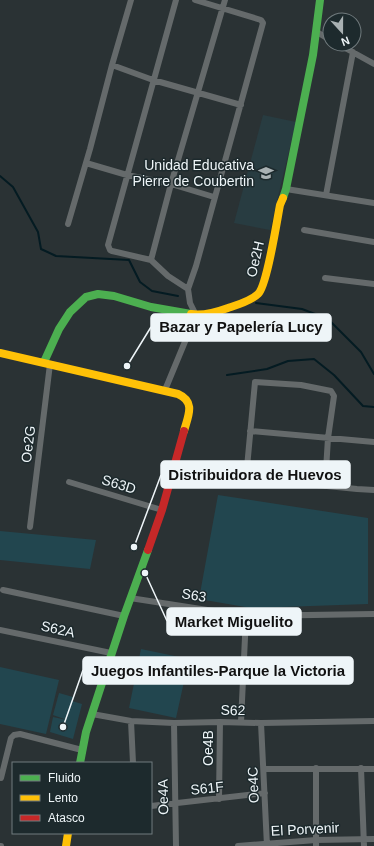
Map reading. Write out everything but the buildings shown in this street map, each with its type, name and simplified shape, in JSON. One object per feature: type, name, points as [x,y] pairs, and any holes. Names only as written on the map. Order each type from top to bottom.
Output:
[{"type":"street","points":[[68,224],[131,0]]},
{"type":"street","points":[[176,0],[108,248],[112,251],[152,260],[168,276],[188,289]]},
{"type":"street","points":[[165,390],[196,314],[190,303],[188,289],[196,266],[263,23],[260,20],[195,0]]},
{"type":"street","points":[[152,260],[171,184],[224,0]]},
{"type":"street","name":"Oe2H","points":[[47,363],[60,329],[70,312],[86,297],[98,294],[114,296],[151,307],[196,314],[220,311],[241,304],[259,294],[266,276],[280,205],[286,189],[307,88],[320,0]]},
{"type":"street","points":[[316,32],[322,35]]},
{"type":"street","points":[[326,195],[353,52],[374,64]]},
{"type":"street","points":[[112,65],[153,80],[241,105]]},
{"type":"street","points":[[86,163],[127,175],[171,184],[214,197]]},
{"type":"street","points":[[286,189],[374,203]]},
{"type":"street","points":[[304,230],[374,242]]},
{"type":"street","points":[[325,278],[374,284]]},
{"type":"street","points":[[0,355],[47,363],[165,390],[187,398],[190,407],[162,510],[111,653],[86,732],[80,762]]},
{"type":"street","name":"Oe2G","points":[[30,527],[47,363]]},
{"type":"street","points":[[325,486],[328,438],[334,396],[331,391],[301,384],[255,382],[246,478],[325,486],[374,490]]},
{"type":"street","points":[[250,431],[374,442]]},
{"type":"street","name":"S63D","points":[[69,482],[162,510]]},
{"type":"street","points":[[3,590],[124,616]]},
{"type":"street","name":"S63","points":[[130,598],[246,616],[374,614]]},
{"type":"street","points":[[241,722],[246,616]]},
{"type":"street","name":"S62A","points":[[0,630],[111,653]]},
{"type":"street","name":"S62","points":[[92,714],[131,721],[174,723],[374,721]]},
{"type":"street","points":[[131,721],[133,762]]},
{"type":"street","name":"Oe4B","points":[[219,799],[220,722]]},
{"type":"street","name":"Oe4A","points":[[174,723],[176,846]]},
{"type":"street","name":"Oe4C","points":[[261,723],[267,844]]},
{"type":"street","points":[[1,778],[11,738],[14,735],[20,734],[82,750]]},
{"type":"street","points":[[316,768],[316,843]]},
{"type":"street","points":[[361,768],[364,846]]},
{"type":"street","points":[[264,769],[374,769]]},
{"type":"street","name":"S61F","points":[[152,806],[265,793]]},
{"type":"street","points":[[66,846],[68,834]]},
{"type":"street","name":"El Porvenir","points":[[238,846],[374,839]]},
{"type":"shaded area","name":"Unidad Educativa Pierre de Coubertin","points":[[263,115],[296,122],[270,230],[234,223]]},
{"type":"shaded area","points":[[218,495],[368,518],[368,604],[251,608],[199,599]]},
{"type":"shaded area","points":[[0,531],[96,540],[90,569],[0,560]]},
{"type":"shaded area","points":[[141,649],[189,659],[176,718],[129,708]]},
{"type":"shaded area","points":[[0,667],[59,680],[46,734],[0,724]]},
{"type":"shaded area","points":[[59,693],[73,697],[72,701],[82,704],[73,739],[50,732],[53,717],[67,720],[53,715]]},
{"type":"waterway","points":[[0,176],[13,187],[38,232],[41,249],[56,256],[129,260],[140,282],[152,291],[178,296]]},
{"type":"waterway","points":[[256,303],[302,309],[328,319],[361,352],[374,374]]},
{"type":"waterway","points":[[227,375],[267,369],[288,361],[314,359],[334,375],[363,406],[374,407]]},
{"type":"traffic: fast","points":[[283,198],[313,55],[320,0]]},
{"type":"traffic: fast","points":[[44,362],[59,329],[70,312],[86,297],[98,294],[114,296],[151,307],[191,314]]},
{"type":"traffic: fast","points":[[80,762],[86,732],[124,616],[148,550]]},
{"type":"traffic: slow","points":[[191,314],[205,314],[219,311],[252,299],[258,294],[265,279],[280,205],[283,198]]},
{"type":"traffic: slow","points":[[0,353],[178,394],[184,397],[189,405],[189,415],[184,431]]},
{"type":"traffic: slow","points":[[66,846],[68,834]]},
{"type":"traffic: jam","points":[[148,550],[162,510],[184,431]]},
{"type":"place","name":"Unidad Educativa Pierre de Coubertin","points":[[266,173]]},
{"type":"place","name":"Bazar y Papelería Lucy","points":[[127,366]]},
{"type":"place","name":"Distribuidora de Huevos","points":[[134,547]]},
{"type":"place","name":"Market Miguelito","points":[[145,573]]},
{"type":"place","name":"Juegos Infantiles-Parque la Victoria","points":[[63,727]]}]
